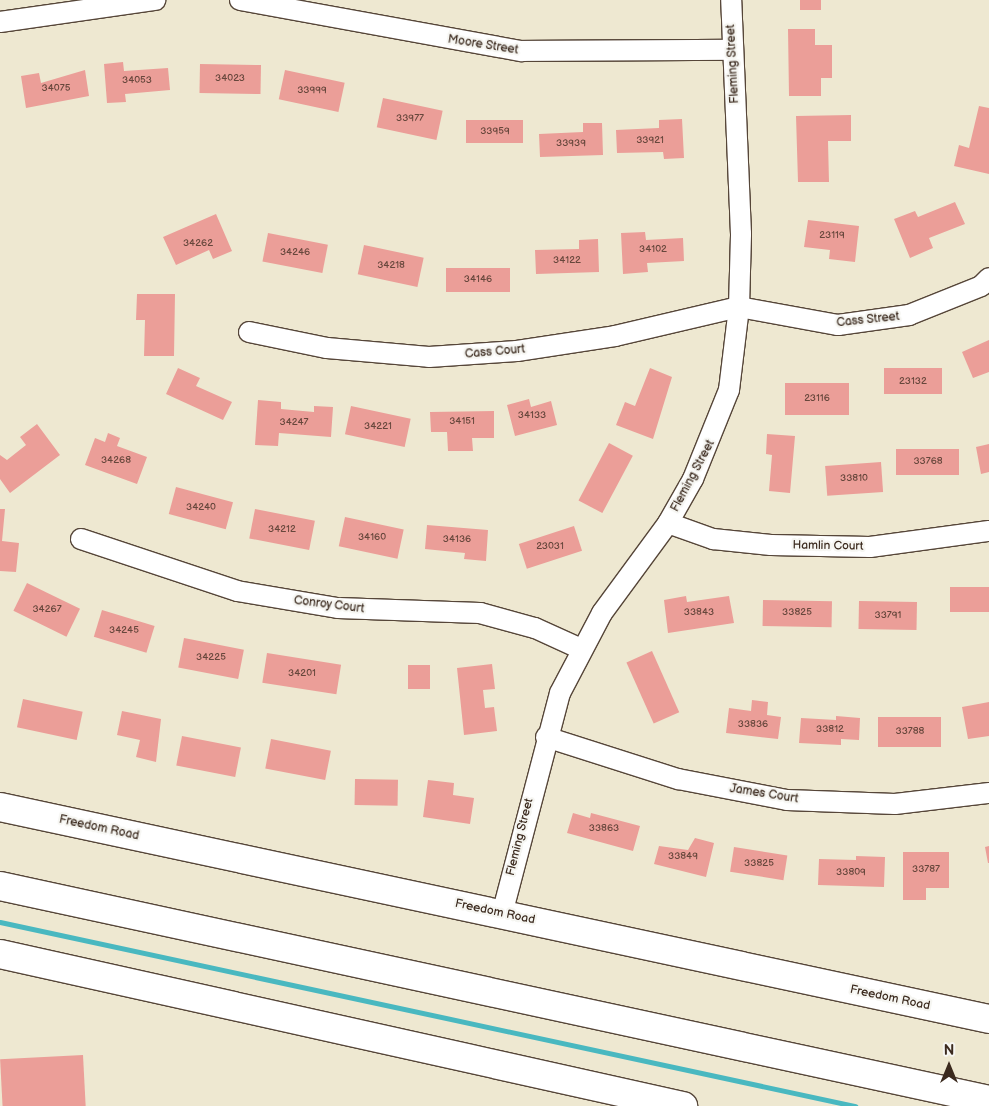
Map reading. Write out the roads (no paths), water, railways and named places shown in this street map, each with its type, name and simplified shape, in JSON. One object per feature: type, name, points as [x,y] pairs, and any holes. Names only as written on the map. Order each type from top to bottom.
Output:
[{"type":"main road","name":"Freedom Road","points":[[0,807],[989,1020]]},
{"type":"main road","points":[[0,886],[989,1100]]},
{"type":"main road","points":[[0,954],[683,1106]]},
{"type":"street","points":[[0,22],[155,0]]},
{"type":"street","name":"Moore Street","points":[[240,0],[522,51],[730,50]]},
{"type":"street","name":"Fleming Street","points":[[502,914],[546,737],[581,649],[668,523],[715,434],[728,390],[739,306],[741,234],[730,50],[731,0]]},
{"type":"street","name":"Cass Street","points":[[739,306],[838,325],[909,315],[981,286],[989,278]]},
{"type":"street","name":"Cass Court","points":[[249,332],[327,348],[429,357],[517,351],[606,337],[739,306]]},
{"type":"street","name":"Hamlin Court","points":[[668,523],[713,539],[781,545],[870,547],[989,531]]},
{"type":"street","name":"Conroy Court","points":[[81,540],[237,591],[338,608],[480,613],[535,628],[581,649]]},
{"type":"street","name":"James Court","points":[[546,737],[678,779],[787,800],[895,804],[989,793]]},
{"type":"waterway","points":[[0,922],[855,1106]]}]
